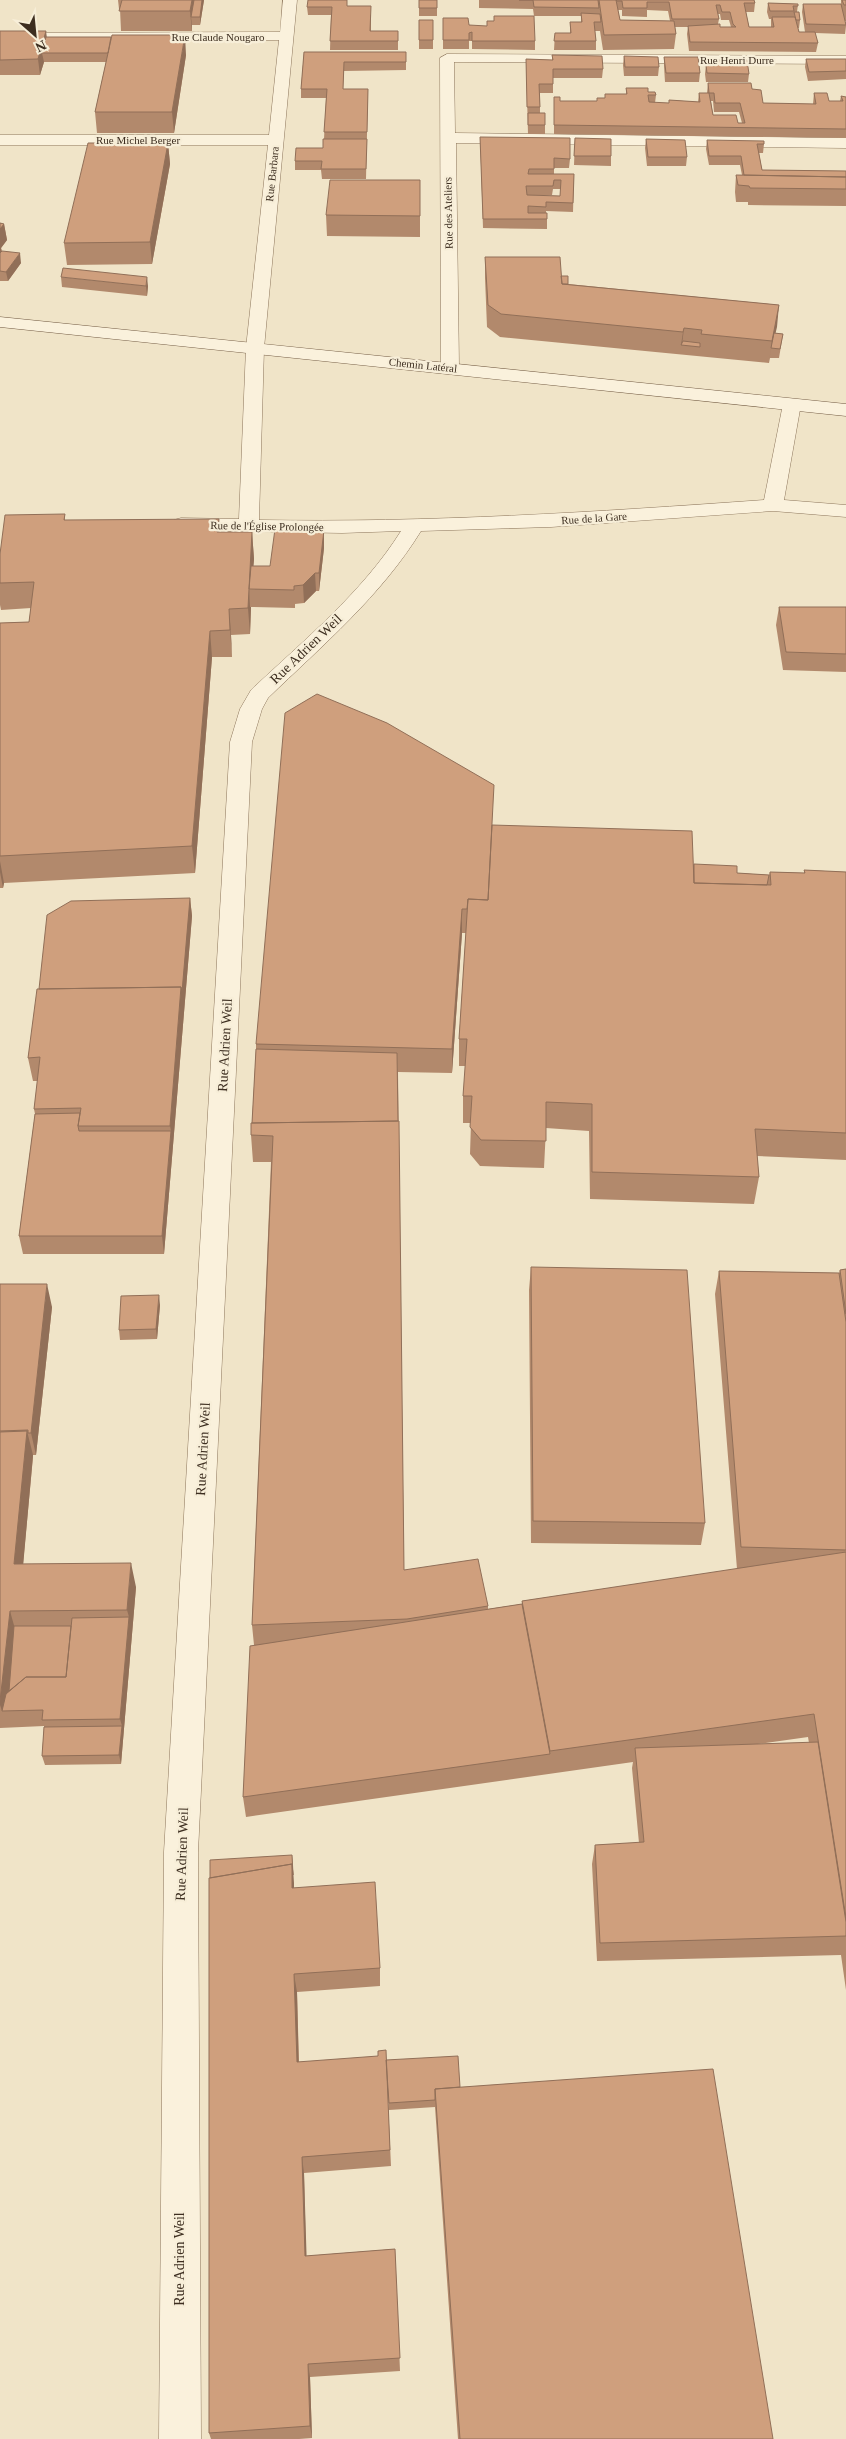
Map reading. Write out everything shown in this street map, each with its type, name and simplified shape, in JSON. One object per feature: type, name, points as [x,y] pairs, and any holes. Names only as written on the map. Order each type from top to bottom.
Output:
[{"type":"street","name":"Rue Barbara","points":[[249,525],[255,348],[290,0]]},
{"type":"street","name":"Rue Claude Nougaro","points":[[0,37],[286,36]]},
{"type":"street","name":"Rue Henri Durre","points":[[447,58],[846,60]]},
{"type":"street","name":"Rue des Ateliers","points":[[447,58],[450,368]]},
{"type":"street","points":[[447,138],[846,143]]},
{"type":"street","name":"Rue Michel Berger","points":[[0,140],[276,140]]},
{"type":"street","name":"Chemin Latéral","points":[[0,322],[846,410]]},
{"type":"street","points":[[773,505],[792,404]]},
{"type":"street","name":"Rue de la Gare","points":[[414,525],[579,520],[773,505],[846,510]]},
{"type":"street","name":"Rue de l'Église Prolongée","points":[[161,523],[342,527],[414,525]]},
{"type":"street","name":"Rue Adrien Weil","points":[[180,2439],[181,1852],[241,742],[250,709],[259,695],[381,575],[400,552],[414,525]]},
{"type":"building","points":[[122,0],[192,0],[190,11],[119,11]]},
{"type":"building","points":[[194,0],[202,0],[200,17],[191,17]]},
{"type":"building","points":[[308,0],[347,0],[347,6],[371,6],[370,31],[398,31],[398,41],[330,41],[332,7],[307,7]]},
{"type":"building","points":[[419,0],[437,0],[437,8],[419,8]]},
{"type":"building","points":[[533,0],[598,0],[599,8],[534,7]]},
{"type":"building","points":[[599,0],[616,0],[620,20],[674,21],[676,34],[604,35]]},
{"type":"building","points":[[616,0],[754,0],[755,3],[744,3],[749,27],[774,27],[772,17],[795,17],[799,32],[815,32],[818,43],[690,42],[688,26],[720,24],[720,27],[736,27],[733,24],[730,12],[722,12],[720,5],[716,5],[719,19],[672,19],[669,2],[647,2],[647,8],[623,8],[622,1]]},
{"type":"building","points":[[768,3],[798,4],[798,6],[793,6],[794,11],[770,11]]},
{"type":"building","points":[[803,4],[841,4],[846,25],[806,24]]},
{"type":"building","points":[[794,12],[799,12],[800,20],[796,20]]},
{"type":"building","points":[[581,13],[600,14],[601,22],[594,22],[596,41],[554,41],[555,33],[571,33],[570,22],[582,22]]},
{"type":"building","points":[[494,16],[534,16],[535,41],[472,41],[472,32],[469,33],[469,40],[443,40],[443,18],[468,18],[469,25],[487,26],[487,21],[494,21]]},
{"type":"building","points":[[419,20],[433,20],[433,40],[419,40]]},
{"type":"building","points":[[0,31],[46,31],[38,59],[0,60]]},
{"type":"building","points":[[112,35],[185,35],[172,112],[95,112]]},
{"type":"building","points":[[46,37],[111,37],[108,53],[42,53]]},
{"type":"building","points":[[304,52],[406,52],[406,62],[344,62],[343,89],[368,89],[367,132],[324,132],[327,89],[301,89]]},
{"type":"building","points":[[552,55],[602,56],[603,69],[553,69],[553,84],[539,84],[540,107],[527,107],[526,59],[553,60]]},
{"type":"building","points":[[624,56],[658,57],[659,67],[625,67]]},
{"type":"building","points":[[664,57],[698,57],[700,73],[666,73]]},
{"type":"building","points":[[806,59],[846,59],[846,71],[809,72]]},
{"type":"building","points":[[708,60],[747,60],[749,74],[707,73],[706,65],[708,65]]},
{"type":"building","points":[[708,83],[751,83],[752,89],[761,90],[763,103],[816,104],[814,93],[827,93],[829,101],[843,101],[841,96],[846,97],[846,129],[554,125],[554,97],[560,97],[560,101],[597,101],[597,98],[605,98],[605,94],[627,94],[626,88],[648,88],[648,92],[655,92],[656,95],[648,95],[649,102],[669,103],[669,100],[700,102],[699,93],[709,93]],"holes":[[[709,93],[714,93],[715,103],[740,103],[745,123],[738,123],[736,115],[713,115]]]},
{"type":"building","points":[[528,113],[545,113],[545,125],[528,125]]},
{"type":"building","points":[[480,137],[570,138],[570,159],[554,158],[554,169],[529,169],[528,174],[574,174],[573,203],[546,202],[546,207],[528,206],[528,213],[547,213],[547,219],[483,219]],"holes":[[[554,180],[561,180],[560,196],[527,195],[526,186],[553,186]]]},
{"type":"building","points":[[575,138],[611,139],[611,156],[574,156]]},
{"type":"building","points":[[323,139],[367,139],[366,169],[321,169],[322,161],[295,161],[296,148],[323,148]]},
{"type":"building","points":[[646,139],[685,140],[687,157],[648,157]]},
{"type":"building","points":[[707,140],[764,141],[764,144],[757,144],[762,170],[846,171],[846,177],[744,175],[741,156],[709,156]]},
{"type":"building","points":[[88,143],[168,143],[150,242],[64,243]]},
{"type":"building","points":[[736,175],[846,177],[846,189],[750,188],[749,186],[738,185]]},
{"type":"building","points":[[330,180],[420,180],[420,216],[326,215]]},
{"type":"building","points":[[2,251],[20,253],[6,272],[0,271],[0,253]]},
{"type":"building","points":[[485,257],[560,257],[562,284],[779,305],[772,341],[701,334],[702,330],[684,328],[683,332],[501,314],[488,305]]},
{"type":"building","points":[[63,268],[147,277],[146,286],[61,277]]},
{"type":"building","points":[[561,276],[568,276],[568,284],[562,284]]},
{"type":"building","points":[[774,333],[783,334],[780,349],[771,348]]},
{"type":"building","points":[[683,341],[700,343],[700,347],[681,345]]},
{"type":"building","points":[[65,514],[64,520],[219,519],[217,532],[252,532],[248,608],[229,609],[230,630],[210,631],[192,846],[0,856],[0,623],[29,622],[34,582],[0,583],[0,554],[5,515]]},
{"type":"building","points":[[275,529],[324,530],[319,573],[315,573],[303,585],[294,586],[294,590],[249,589],[251,566],[270,566]]},
{"type":"building","points":[[779,607],[846,607],[846,654],[786,652]]},
{"type":"building","points":[[317,694],[387,723],[494,785],[488,900],[468,899],[467,909],[462,909],[452,1049],[256,1044],[285,713]]},
{"type":"building","points":[[492,825],[692,831],[694,883],[771,885],[770,872],[805,873],[804,870],[846,872],[846,1133],[755,1129],[759,1177],[592,1172],[592,1104],[546,1102],[546,1141],[481,1140],[470,1127],[472,1096],[463,1096],[467,1039],[459,1039],[468,899],[488,900]]},
{"type":"building","points":[[694,864],[737,866],[737,873],[769,875],[767,885],[694,883]]},
{"type":"building","points":[[190,898],[182,992],[181,987],[39,989],[47,915],[71,901]]},
{"type":"building","points":[[181,987],[170,1126],[78,1126],[81,1108],[34,1109],[40,1057],[28,1058],[37,989]]},
{"type":"building","points":[[256,1049],[397,1053],[398,1121],[252,1123]]},
{"type":"building","points":[[80,1113],[79,1131],[171,1131],[162,1236],[19,1236],[35,1114]]},
{"type":"building","points":[[399,1121],[404,1570],[478,1559],[488,1606],[407,1619],[252,1625],[273,1136],[251,1135],[251,1123]]},
{"type":"building","points":[[531,1267],[687,1270],[705,1523],[533,1521]]},
{"type":"building","points":[[846,1269],[846,1314],[840,1270]]},
{"type":"building","points":[[719,1271],[839,1273],[846,1322],[846,1550],[741,1547]]},
{"type":"building","points":[[0,1284],[47,1284],[31,1433],[28,1433],[28,1430],[0,1431]]},
{"type":"building","points":[[159,1295],[156,1329],[119,1330],[121,1296]]},
{"type":"building","points":[[27,1431],[14,1564],[131,1563],[127,1610],[10,1611],[0,1701],[0,1432]]},
{"type":"building","points":[[846,1552],[846,1918],[814,1714],[550,1751],[522,1601]]},
{"type":"building","points":[[522,1604],[550,1754],[243,1797],[250,1646]]},
{"type":"building","points":[[129,1617],[120,1719],[42,1720],[43,1710],[2,1711],[6,1694],[26,1677],[66,1677],[72,1618]]},
{"type":"building","points":[[14,1626],[71,1626],[66,1677],[26,1677],[9,1691]]},
{"type":"building","points":[[122,1726],[119,1755],[42,1756],[44,1727]]},
{"type":"building","points":[[818,1742],[846,1922],[846,1936],[600,1943],[595,1845],[644,1842],[635,1748]]},
{"type":"building","points":[[292,1855],[293,1875],[292,1864],[210,1878],[210,1860]]},
{"type":"building","points":[[292,1864],[292,1888],[375,1882],[380,1968],[294,1974],[297,2062],[378,2056],[378,2051],[386,2050],[390,2150],[302,2157],[305,2256],[395,2249],[400,2358],[308,2364],[310,2426],[209,2433],[209,1878]]},
{"type":"building","points":[[458,2056],[460,2087],[435,2089],[435,2100],[389,2103],[386,2060]]},
{"type":"building","points":[[713,2069],[773,2439],[460,2439],[435,2089]]}]
